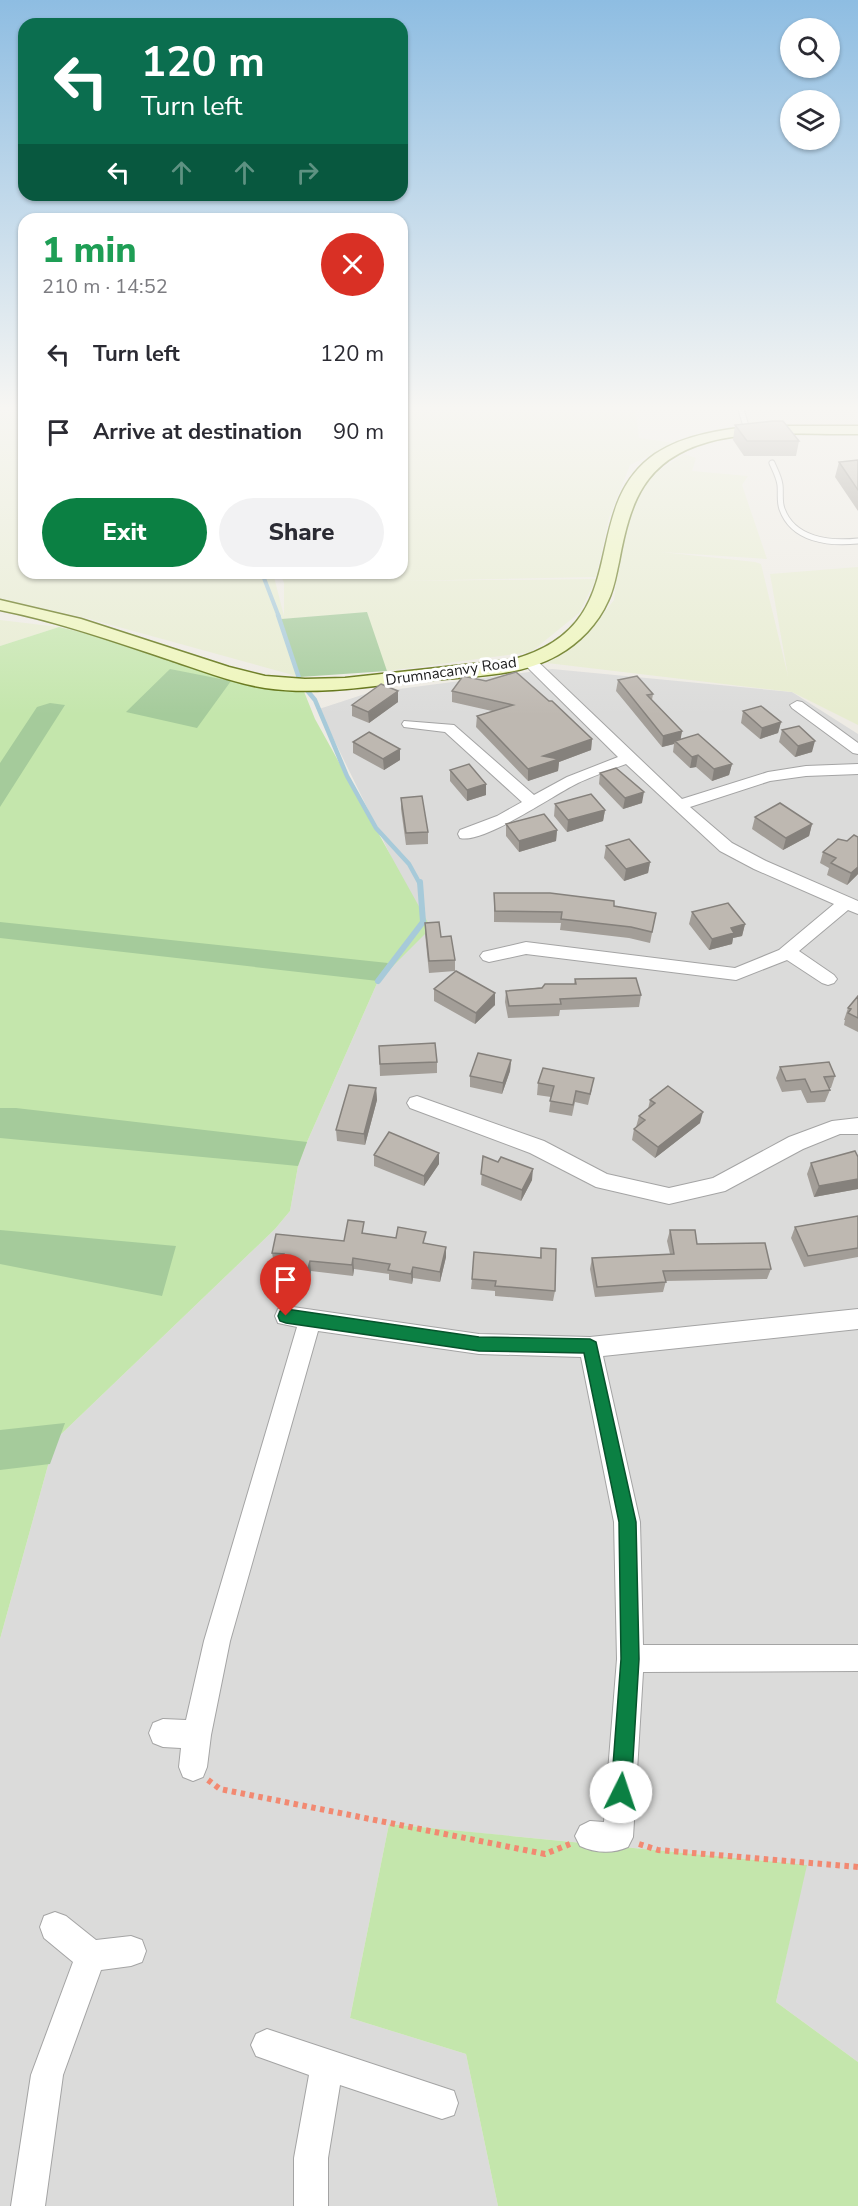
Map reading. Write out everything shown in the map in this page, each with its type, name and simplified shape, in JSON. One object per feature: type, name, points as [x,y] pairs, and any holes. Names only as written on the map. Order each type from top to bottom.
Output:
[{"type":"main road","name":"Drumnacanvy Road","points":[[0,605],[56,616],[172,655],[265,682],[297,684],[373,681],[478,671],[528,660],[559,646],[578,631],[601,600],[623,509]]},
{"type":"street","points":[[489,956],[526,948],[736,974],[788,952],[852,905],[726,847],[628,758],[528,660]]},
{"type":"street","points":[[797,705],[858,750]]},
{"type":"street","points":[[409,724],[450,728],[531,801]]},
{"type":"street","points":[[466,834],[503,819],[531,801],[572,780],[628,758]]},
{"type":"street","points":[[680,805],[768,777],[806,771],[858,769]]},
{"type":"street","points":[[788,952],[828,979]]},
{"type":"street","points":[[417,1103],[537,1147],[603,1181],[669,1196],[718,1185],[796,1143],[838,1126],[858,1126]]},
{"type":"street","points":[[193,1767],[197,1736],[217,1641],[298,1318],[479,1344],[590,1347],[858,1319]]},
{"type":"street","points":[[590,1347],[627,1522],[630,1659],[618,1837],[590,1836]]},
{"type":"street","points":[[630,1659],[858,1658]]},
{"type":"street","points":[[163,1733],[197,1736]]},
{"type":"street","points":[[56,1927],[91,1956],[130,1951]]},
{"type":"street","points":[[28,2206],[47,2075],[91,1956]]},
{"type":"street","points":[[267,2045],[442,2103]]},
{"type":"street","points":[[311,2206],[311,2158],[327,2065]]},
{"type":"lane","points":[[783,509],[790,523],[808,537],[828,543],[858,541]]},
{"type":"path","points":[[193,1767],[220,1789],[545,1854],[590,1836]]},
{"type":"path","points":[[618,1837],[658,1850],[858,1867]]},
{"type":"shaded area","points":[[552,669],[792,692],[858,734],[858,2062],[776,2002],[806,1865],[389,1824],[350,2018],[466,2054],[498,2206],[0,2206],[0,1639],[55,1440],[275,1229],[290,1211],[298,1166],[307,1142],[378,981],[423,922],[319,709],[368,693]]},
{"type":"green space","points":[[0,509],[18,509],[18,579],[275,579],[284,616],[282,579],[408,579],[408,509],[613,509],[596,577],[398,581],[596,579],[579,613],[531,652],[387,671],[362,613],[282,619],[300,677],[86,618],[0,599]]},
{"type":"green space","points":[[633,509],[750,509],[767,559],[661,552],[761,564],[788,676],[770,574],[858,567],[858,725],[792,692],[547,663],[584,638],[614,600],[620,549]]},
{"type":"green space","points":[[367,612],[387,671],[300,677],[281,619]]},
{"type":"green space","points":[[0,620],[59,627],[0,646]]},
{"type":"green space","points":[[59,627],[301,684],[315,719],[431,928],[378,981],[307,1142],[298,1166],[290,1211],[275,1229],[55,1440],[0,1639],[0,646]]},
{"type":"green space","points":[[170,669],[231,681],[197,728],[126,712]]},
{"type":"green space","points":[[50,703],[65,705],[0,807],[0,763],[37,707]]},
{"type":"green space","points":[[0,922],[388,963],[378,981],[0,938]]},
{"type":"green space","points":[[0,1108],[307,1142],[298,1166],[0,1138]]},
{"type":"green space","points":[[0,1230],[176,1246],[162,1296],[0,1264]]},
{"type":"green space","points":[[65,1423],[50,1464],[0,1470],[0,1430]]},
{"type":"green space","points":[[389,1824],[807,1865],[776,2002],[858,2062],[858,2206],[498,2206],[466,2054],[350,2018]]},
{"type":"building","points":[[516,672],[549,701],[552,701],[592,739],[543,756],[559,759],[528,769],[477,716],[513,705],[452,691],[463,676],[486,681]]},
{"type":"building","points":[[637,676],[653,694],[647,695],[682,731],[663,736],[618,680]]},
{"type":"building","points":[[381,684],[398,691],[368,712],[352,705]]},
{"type":"building","points":[[761,706],[781,722],[762,728],[743,711]]},
{"type":"building","points":[[799,726],[815,741],[798,746],[782,730]]},
{"type":"building","points":[[369,732],[400,749],[383,759],[353,742]]},
{"type":"building","points":[[698,734],[732,764],[714,769],[698,755],[692,757],[675,741]]},
{"type":"building","points":[[469,764],[486,784],[467,790],[450,770]]},
{"type":"building","points":[[616,768],[644,792],[625,798],[600,773]]},
{"type":"building","points":[[591,794],[605,810],[568,820],[555,804]]},
{"type":"building","points":[[422,796],[428,832],[406,833],[401,798]]},
{"type":"building","points":[[780,803],[812,824],[786,838],[755,817]]},
{"type":"building","points":[[544,814],[557,830],[519,841],[506,824]]},
{"type":"building","points":[[854,835],[858,837],[858,867],[851,873],[831,863],[836,858],[823,852],[838,839],[847,841]]},
{"type":"building","points":[[629,839],[650,862],[626,869],[606,846]]},
{"type":"building","points":[[494,893],[550,893],[614,901],[614,906],[656,913],[652,932],[631,927],[561,919],[562,912],[495,911]]},
{"type":"building","points":[[728,903],[745,924],[731,928],[734,933],[712,939],[692,912]]},
{"type":"building","points":[[439,922],[441,937],[451,936],[455,960],[429,961],[425,923]]},
{"type":"building","points":[[456,971],[495,993],[476,1013],[434,989]]},
{"type":"building","points":[[636,978],[641,995],[560,999],[561,1004],[509,1006],[506,991],[542,988],[545,984],[576,984],[575,979]]},
{"type":"building","points":[[858,996],[858,1018],[848,1013],[851,1009],[848,1008]]},
{"type":"building","points":[[435,1043],[437,1062],[380,1064],[379,1046]]},
{"type":"building","points":[[478,1053],[511,1060],[503,1083],[470,1076]]},
{"type":"building","points":[[829,1062],[835,1076],[824,1077],[830,1090],[811,1092],[805,1079],[786,1081],[780,1067]]},
{"type":"building","points":[[543,1068],[594,1078],[590,1094],[576,1091],[573,1105],[550,1101],[554,1086],[538,1083]]},
{"type":"building","points":[[349,1085],[376,1088],[364,1134],[336,1130]]},
{"type":"building","points":[[668,1086],[703,1112],[658,1147],[634,1129],[645,1120],[639,1116],[655,1103],[650,1100]]},
{"type":"building","points":[[389,1132],[439,1153],[424,1176],[374,1155]]},
{"type":"building","points":[[855,1151],[858,1157],[858,1179],[819,1186],[811,1163]]},
{"type":"building","points":[[483,1156],[498,1162],[501,1157],[533,1169],[522,1190],[481,1174]]},
{"type":"building","points":[[858,1216],[858,1248],[808,1256],[795,1227]]},
{"type":"building","points":[[348,1220],[364,1222],[362,1233],[396,1238],[398,1227],[426,1232],[423,1243],[446,1247],[440,1272],[413,1267],[411,1274],[388,1270],[390,1264],[353,1258],[352,1265],[310,1261],[308,1268],[281,1265],[284,1254],[272,1253],[276,1234],[344,1241]]},
{"type":"building","points":[[670,1230],[695,1230],[697,1244],[765,1243],[771,1269],[663,1271],[666,1282],[597,1287],[592,1258],[674,1254]]},
{"type":"building","points":[[541,1248],[556,1249],[555,1291],[495,1286],[496,1281],[472,1279],[474,1252],[541,1258]]},
{"type":"waterway","points":[[264,579],[279,617]]},
{"type":"waterway","points":[[278,615],[299,678]]},
{"type":"waterway","points":[[306,689],[315,700],[347,776],[376,828],[409,864],[420,884]]},
{"type":"waterway","points":[[378,981],[423,922],[420,882]]},
{"type":"route","points":[[286,1316],[479,1344],[590,1347],[627,1522],[630,1659],[621,1792]]}]
